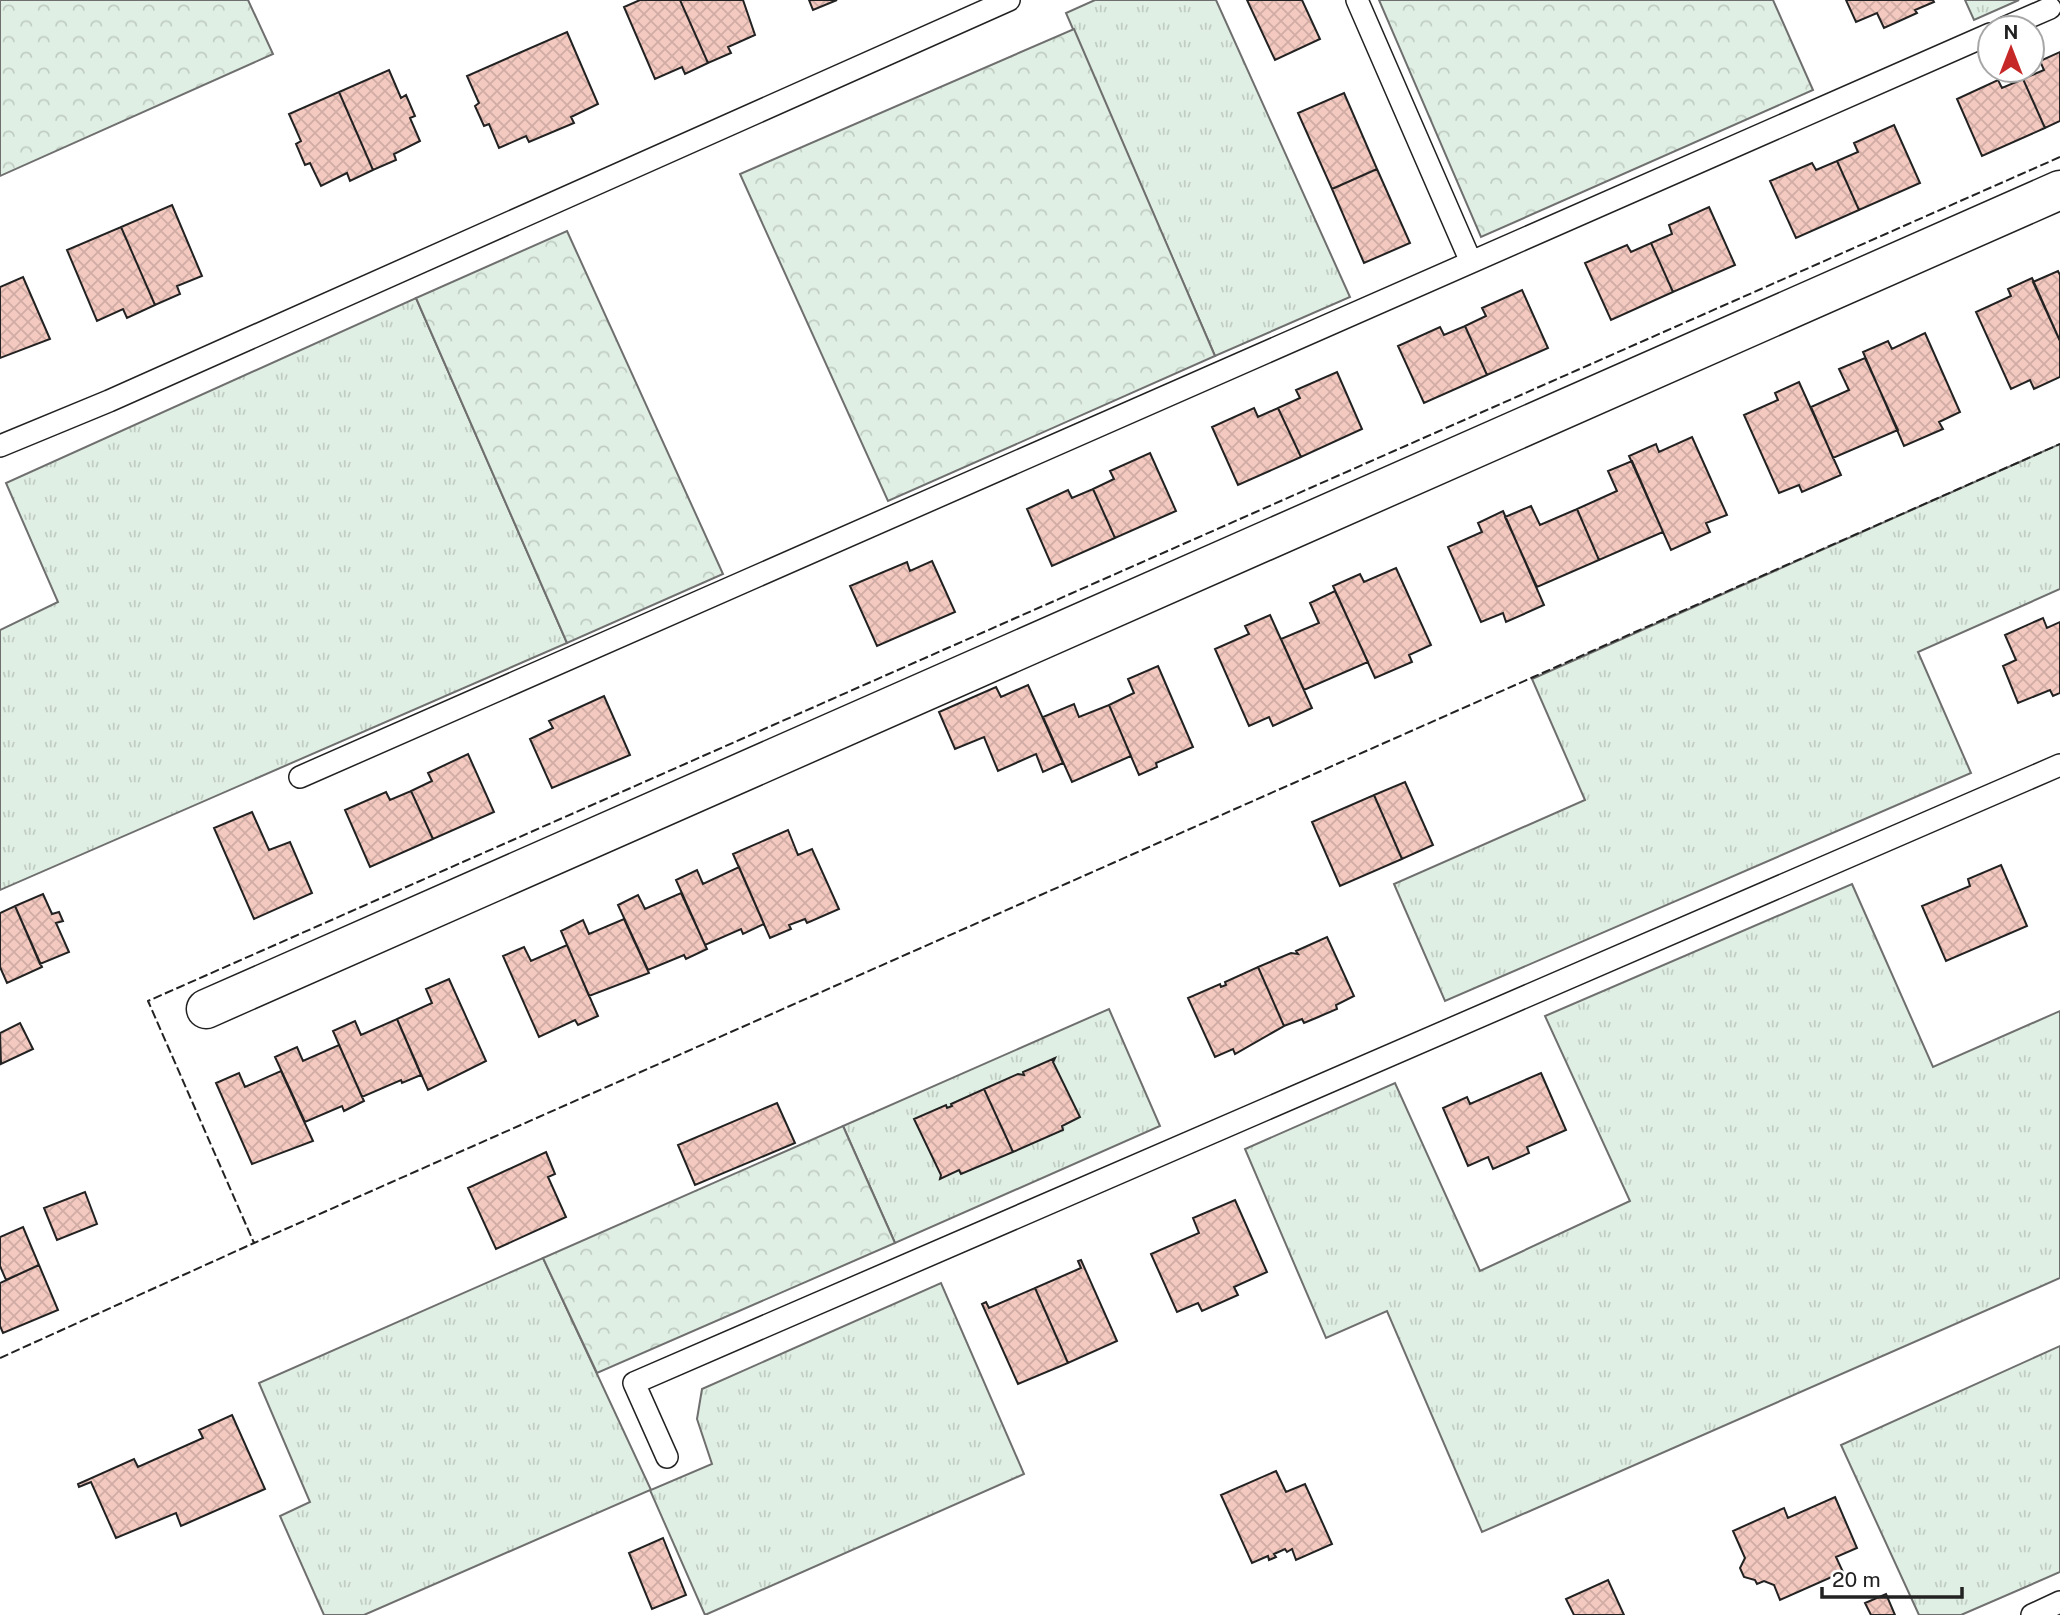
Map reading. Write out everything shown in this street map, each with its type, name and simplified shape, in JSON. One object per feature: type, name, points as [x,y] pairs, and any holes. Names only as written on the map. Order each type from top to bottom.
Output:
[{"type":"street","points":[[206,1009],[2060,190]]},
{"type":"lane","points":[[0,446],[109,401],[1009,0]]},
{"type":"lane","points":[[1357,0],[1471,262]]},
{"type":"lane","points":[[2036,14],[2050,8]]},
{"type":"lane","points":[[300,777],[1976,40]]},
{"type":"lane","points":[[667,1457],[634,1383],[2060,765]]},
{"type":"lane","points":[[2032,1615],[2060,1602]]},
{"type":"green space","points":[[0,0],[248,0],[273,54],[0,176]]},
{"type":"green space","points":[[1095,0],[1216,0],[1350,297],[1215,356],[1066,13]]},
{"type":"green space","points":[[1379,0],[1773,0],[1813,90],[1481,237]]},
{"type":"green space","points":[[1965,0],[2019,0],[1988,14],[1976,14],[1974,20]]},
{"type":"green space","points":[[1074,29],[1215,356],[888,501],[740,174]]},
{"type":"green space","points":[[567,231],[723,574],[567,643],[416,298]]},
{"type":"green space","points":[[416,298],[567,643],[0,890],[0,630],[58,602],[6,483]]},
{"type":"green space","points":[[2060,444],[2060,589],[1918,652],[1971,773],[1445,1001],[1394,884],[1585,800],[1532,679]]},
{"type":"green space","points":[[1852,884],[1933,1067],[2060,1011],[2060,1278],[1482,1532],[1387,1311],[1326,1338],[1245,1149],[1395,1083],[1480,1271],[1630,1201],[1545,1016]]},
{"type":"green space","points":[[1109,1009],[1160,1126],[895,1243],[843,1126]]},
{"type":"green space","points":[[843,1126],[895,1243],[597,1373],[543,1258]]},
{"type":"green space","points":[[543,1258],[651,1490],[712,1464],[697,1419],[702,1389],[941,1283],[1024,1474],[705,1615],[650,1490],[364,1615],[324,1615],[280,1516],[310,1502],[259,1383]]},
{"type":"green space","points":[[2060,1346],[2060,1572],[1961,1615],[1919,1615],[1841,1445]]},
{"type":"building","points":[[640,0],[680,0],[708,63],[685,74],[682,67],[655,79],[624,7]]},
{"type":"building","points":[[680,0],[743,0],[755,35],[728,47],[731,53],[708,63]]},
{"type":"building","points":[[809,0],[837,0],[813,10]]},
{"type":"building","points":[[1247,0],[1302,0],[1320,39],[1275,60]]},
{"type":"building","points":[[1846,0],[1934,2],[1884,28],[1877,13],[1856,22]]},
{"type":"building","points":[[567,32],[598,104],[571,117],[574,123],[529,142],[526,136],[499,148],[489,124],[484,126],[475,106],[479,103],[467,76]]},
{"type":"building","points":[[2060,52],[2060,121],[2045,128],[2025,84],[2046,84],[2046,58]]},
{"type":"building","points":[[389,70],[401,98],[406,95],[415,116],[410,118],[420,141],[394,154],[396,160],[373,170],[339,92]]},
{"type":"building","points":[[1989,84],[2000,84],[2002,88],[2011,84],[2025,84],[2045,128],[1982,156],[1957,99]]},
{"type":"building","points":[[339,92],[373,170],[350,181],[347,173],[321,186],[310,163],[305,165],[296,144],[301,141],[289,114]]},
{"type":"building","points":[[1344,93],[1377,169],[1332,189],[1298,113]]},
{"type":"building","points":[[1894,125],[1920,183],[1859,210],[1837,161],[1858,152],[1854,143]]},
{"type":"building","points":[[1837,161],[1859,210],[1796,238],[1770,181],[1812,163],[1816,170]]},
{"type":"building","points":[[1377,169],[1410,243],[1364,263],[1332,189]]},
{"type":"building","points":[[172,205],[202,276],[177,286],[180,294],[155,305],[121,227]]},
{"type":"building","points":[[1709,207],[1735,265],[1673,292],[1651,243],[1672,234],[1669,225]]},
{"type":"building","points":[[121,227],[155,305],[127,318],[123,309],[97,321],[67,250]]},
{"type":"building","points":[[1651,243],[1673,292],[1611,320],[1585,263],[1627,245],[1631,252]]},
{"type":"building","points":[[2058,271],[2060,275],[2060,341],[2033,282]]},
{"type":"building","points":[[23,277],[50,339],[0,358],[0,287]]},
{"type":"building","points":[[2032,278],[2060,341],[2060,377],[2034,389],[2030,380],[2011,389],[1976,312],[2011,296],[2008,289]]},
{"type":"building","points":[[1522,290],[1548,348],[1487,375],[1465,326],[1486,316],[1482,308]]},
{"type":"building","points":[[1465,326],[1487,375],[1424,403],[1398,346],[1440,327],[1444,335]]},
{"type":"building","points":[[1925,333],[1960,412],[1939,422],[1943,429],[1904,446],[1863,352],[1888,341],[1892,349]]},
{"type":"building","points":[[1865,358],[1898,430],[1833,458],[1811,407],[1849,390],[1839,369]]},
{"type":"building","points":[[1337,372],[1362,429],[1301,457],[1278,408],[1300,398],[1296,390]]},
{"type":"building","points":[[1799,382],[1841,475],[1802,492],[1799,485],[1779,493],[1744,415],[1778,400],[1775,393]]},
{"type":"building","points":[[1254,408],[1258,417],[1278,408],[1301,457],[1238,485],[1212,427]]},
{"type":"building","points":[[1692,437],[1727,515],[1706,523],[1710,532],[1671,550],[1629,456],[1656,444],[1659,452]]},
{"type":"building","points":[[1150,453],[1176,511],[1115,538],[1093,489],[1114,479],[1110,471]]},
{"type":"building","points":[[1632,461],[1663,532],[1599,560],[1577,509],[1617,491],[1608,471]]},
{"type":"building","points":[[1093,489],[1115,538],[1052,566],[1027,509],[1068,490],[1072,498]]},
{"type":"building","points":[[1531,506],[1540,525],[1577,509],[1599,560],[1537,587],[1505,517]]},
{"type":"building","points":[[1503,511],[1544,605],[1506,622],[1503,613],[1481,622],[1448,547],[1482,532],[1478,523]]},
{"type":"building","points":[[932,561],[955,612],[877,646],[850,586],[907,562],[910,571]]},
{"type":"building","points":[[1396,568],[1431,645],[1409,655],[1412,662],[1375,678],[1333,586],[1360,574],[1364,582]]},
{"type":"building","points":[[1335,591],[1368,662],[1304,690],[1281,639],[1319,623],[1310,603]]},
{"type":"building","points":[[1270,615],[1312,708],[1273,726],[1269,717],[1249,726],[1215,649],[1249,634],[1245,626]]},
{"type":"building","points":[[2043,618],[2047,628],[2060,622],[2060,693],[2053,696],[2050,690],[2018,703],[2003,666],[2016,660],[2005,635]]},
{"type":"building","points":[[1158,666],[1193,747],[1156,763],[1157,767],[1139,775],[1109,705],[1134,693],[1128,679]]},
{"type":"building","points":[[1028,685],[1063,763],[1043,772],[1036,754],[998,771],[984,737],[955,749],[939,712],[996,687],[1001,697]]},
{"type":"building","points":[[604,696],[630,755],[552,788],[530,739],[553,728],[549,721]]},
{"type":"building","points":[[1074,704],[1079,717],[1109,705],[1131,756],[1072,782],[1043,717]]},
{"type":"building","points":[[468,754],[494,812],[433,839],[411,791],[432,781],[428,773]]},
{"type":"building","points":[[1405,782],[1433,845],[1402,859],[1374,795]]},
{"type":"building","points":[[411,791],[433,839],[370,867],[345,810],[386,792],[390,800]]},
{"type":"building","points":[[1374,795],[1402,859],[1340,886],[1312,822]]},
{"type":"building","points":[[252,812],[269,850],[290,842],[312,893],[254,919],[214,828]]},
{"type":"building","points":[[788,830],[798,855],[812,849],[839,909],[807,923],[805,919],[789,925],[791,929],[770,938],[733,854]]},
{"type":"building","points":[[2001,865],[2027,926],[1946,961],[1922,906],[1970,886],[1968,879]]},
{"type":"building","points":[[739,867],[764,924],[743,934],[741,929],[705,945],[676,880],[697,870],[703,884]]},
{"type":"building","points":[[681,893],[707,949],[686,959],[684,955],[648,970],[618,905],[638,895],[645,909]]},
{"type":"building","points":[[43,894],[52,914],[59,912],[63,921],[56,923],[69,952],[40,964],[15,906]]},
{"type":"building","points":[[15,906],[42,967],[7,983],[0,967],[0,913]]},
{"type":"building","points":[[624,919],[649,973],[589,996],[561,931],[583,920],[589,934]]},
{"type":"building","points":[[1327,937],[1354,996],[1336,1005],[1337,1009],[1304,1023],[1302,1019],[1284,1026],[1258,967],[1291,953],[1298,954],[1296,951]]},
{"type":"building","points":[[567,945],[598,1016],[578,1025],[575,1020],[539,1037],[503,956],[524,947],[531,961]]},
{"type":"building","points":[[1258,967],[1284,1026],[1235,1054],[1233,1049],[1215,1057],[1188,998],[1220,984],[1221,987],[1226,985],[1225,982]]},
{"type":"building","points":[[449,979],[486,1061],[428,1090],[397,1019],[432,1003],[426,989]]},
{"type":"building","points":[[397,1019],[421,1075],[402,1083],[401,1080],[362,1097],[333,1031],[355,1021],[361,1035]]},
{"type":"building","points":[[20,1023],[33,1049],[1,1064],[0,1033]]},
{"type":"building","points":[[339,1045],[364,1101],[344,1111],[342,1106],[305,1122],[275,1057],[297,1047],[303,1061]]},
{"type":"building","points":[[1055,1058],[1053,1062],[1080,1117],[1062,1126],[1063,1130],[1013,1152],[984,1089],[1018,1074],[1024,1075],[1023,1072]]},
{"type":"building","points":[[281,1071],[313,1141],[252,1164],[216,1083],[239,1073],[245,1087]]},
{"type":"building","points":[[1541,1073],[1566,1130],[1527,1147],[1529,1153],[1493,1169],[1488,1157],[1468,1166],[1443,1108],[1467,1097],[1470,1104]]},
{"type":"building","points":[[984,1089],[1013,1152],[961,1174],[959,1170],[940,1179],[941,1175],[914,1119],[946,1105],[947,1108],[952,1106],[951,1104]]},
{"type":"building","points":[[777,1103],[795,1143],[695,1185],[678,1145]]},
{"type":"building","points":[[546,1152],[555,1174],[548,1177],[566,1217],[496,1249],[468,1188]]},
{"type":"building","points":[[85,1192],[97,1224],[57,1240],[44,1208]]},
{"type":"building","points":[[1235,1200],[1267,1272],[1234,1287],[1238,1295],[1202,1311],[1198,1303],[1177,1312],[1151,1254],[1199,1233],[1193,1218]]},
{"type":"building","points":[[23,1227],[39,1265],[6,1280],[0,1266],[0,1237]]},
{"type":"building","points":[[1081,1260],[1117,1341],[1068,1363],[1035,1288],[1081,1268],[1078,1261]]},
{"type":"building","points":[[39,1265],[58,1310],[3,1333],[0,1326],[0,1283]]},
{"type":"building","points":[[1035,1288],[1068,1363],[1018,1384],[982,1304],[986,1302],[989,1308]]},
{"type":"building","points":[[232,1415],[265,1489],[181,1526],[176,1513],[116,1538],[91,1482],[79,1487],[78,1484],[134,1459],[138,1467],[203,1438],[199,1430]]},
{"type":"building","points":[[1276,1471],[1286,1492],[1305,1484],[1332,1544],[1296,1560],[1292,1549],[1287,1552],[1285,1549],[1274,1554],[1276,1557],[1269,1560],[1268,1556],[1252,1563],[1221,1495]]},
{"type":"building","points":[[1835,1497],[1857,1548],[1836,1557],[1843,1572],[1780,1600],[1774,1585],[1764,1581],[1757,1584],[1755,1580],[1744,1577],[1740,1568],[1745,1558],[1733,1531],[1784,1508],[1788,1518]]},
{"type":"building","points":[[663,1538],[686,1595],[652,1609],[629,1553]]},
{"type":"building","points":[[1608,1580],[1624,1615],[1574,1615],[1566,1599]]},
{"type":"building","points":[[1886,1594],[1895,1615],[1871,1615],[1865,1603]]},
{"type":"fence","points":[[2060,157],[148,1001],[254,1243],[2060,444]]},
{"type":"fence","points":[[0,1358],[254,1243]]}]
